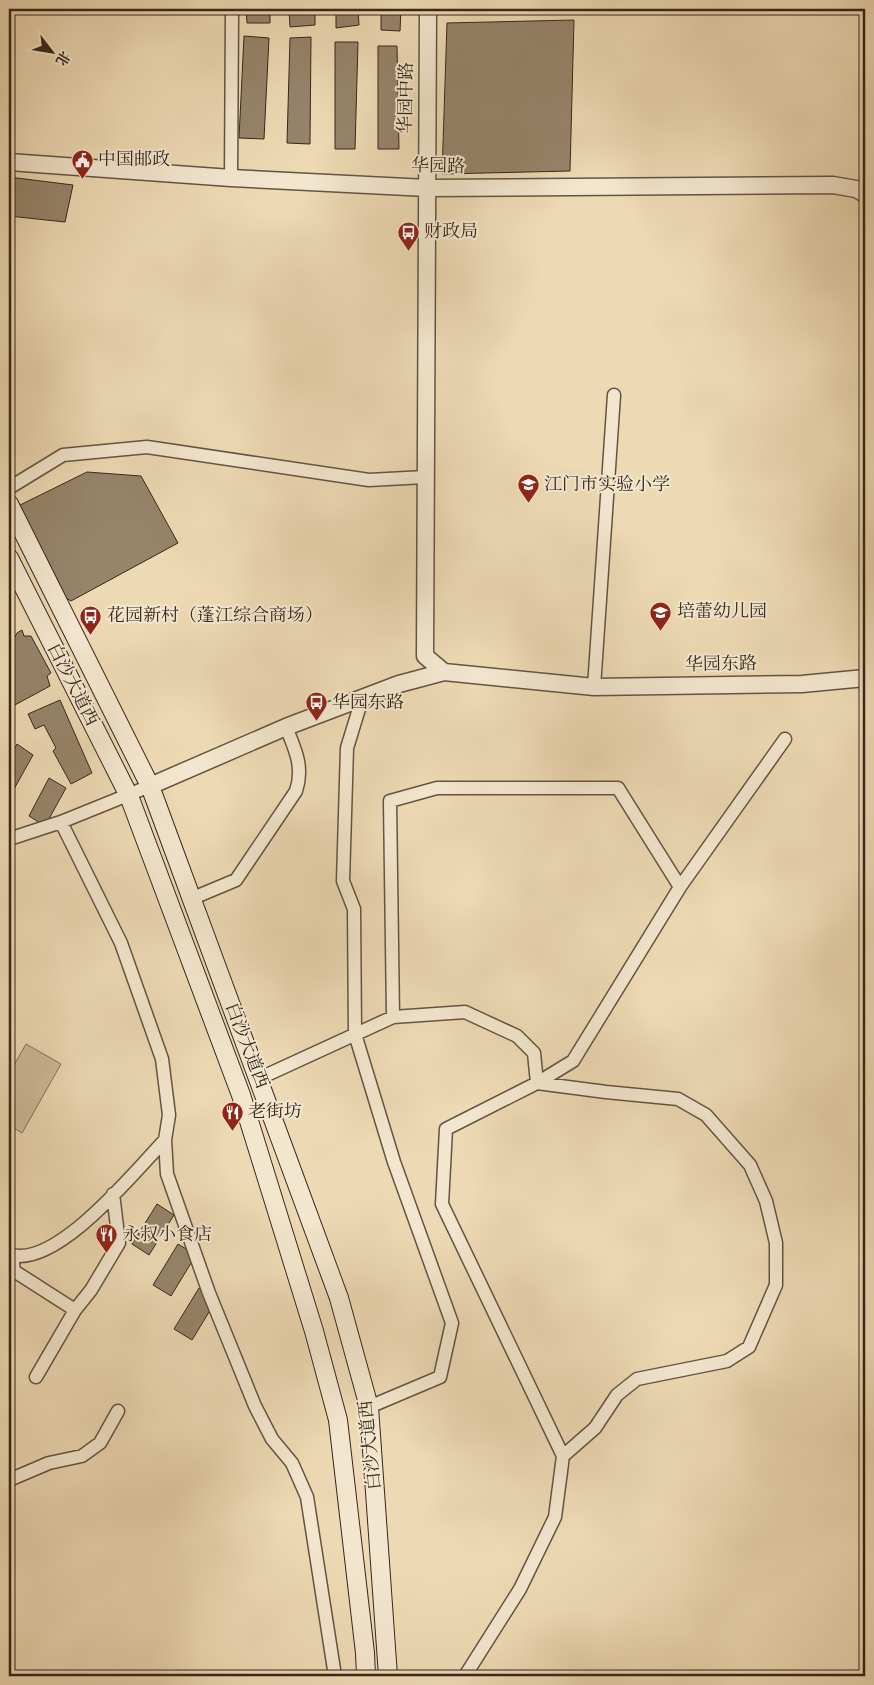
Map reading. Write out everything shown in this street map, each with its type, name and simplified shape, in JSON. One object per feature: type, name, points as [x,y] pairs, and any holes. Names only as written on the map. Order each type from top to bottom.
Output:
[{"type":"main road","name":"白沙大道西","points":[[9,504],[150,786],[193,898],[209,948],[339,1298],[369,1408],[388,1676]]},
{"type":"main road","name":"白沙大道西","points":[[9,558],[128,796],[241,1095],[314,1331],[336,1411],[362,1624],[366,1676]]},
{"type":"street","points":[[231,178],[232,9]]},
{"type":"street","name":"华园中路","points":[[428,9],[425,656],[444,672]]},
{"type":"street","name":"华园路","points":[[9,162],[231,178],[427,188],[833,185],[856,189],[865,194]]},
{"type":"street","points":[[594,687],[614,395]]},
{"type":"street","points":[[9,488],[62,455],[147,447],[369,480],[425,477]]},
{"type":"street","name":"华园东路","points":[[9,839],[61,822],[128,796],[286,727],[399,684],[444,672],[594,687],[802,684],[865,678]]},
{"type":"street","points":[[362,699],[347,748],[343,881],[354,909],[356,1034],[394,1162],[452,1323],[440,1377],[369,1408]]},
{"type":"street","points":[[193,898],[236,880],[296,790],[300,778],[300,766],[286,727]]},
{"type":"street","points":[[465,1676],[520,1589],[555,1517],[563,1456],[442,1204],[446,1129],[537,1082],[573,1061],[680,887],[785,739]]},
{"type":"street","points":[[393,1017],[390,801],[437,788],[618,788],[680,887]]},
{"type":"street","points":[[61,822],[121,943],[162,1060],[169,1115],[165,1140],[167,1174],[210,1294],[255,1406],[272,1439],[292,1464],[307,1497],[335,1676]]},
{"type":"street","points":[[258,1079],[393,1017],[465,1012],[517,1036],[534,1053],[537,1082]]},
{"type":"street","points":[[537,1082],[606,1092],[678,1099],[706,1115],[750,1165],[766,1201],[776,1243],[776,1285],[749,1347],[727,1361],[637,1379],[617,1395],[595,1428],[563,1456]]},
{"type":"street","points":[[74,1310],[14,1271],[11,1255],[36,1254],[63,1240],[91,1219],[165,1140]]},
{"type":"street","points":[[36,1377],[74,1310],[91,1290],[119,1243],[113,1194]]},
{"type":"street","points":[[9,1480],[49,1463],[82,1456],[100,1443],[118,1411]]},
{"type":"shaded area","points":[[26,1044],[61,1064],[22,1133],[9,1125],[9,1074]]},
{"type":"building","points":[[246,9],[270,9],[270,23],[247,23]]},
{"type":"building","points":[[289,9],[315,9],[315,25],[290,27]]},
{"type":"building","points":[[336,9],[358,9],[359,25],[336,28]]},
{"type":"building","points":[[381,9],[401,9],[400,31],[381,30]]},
{"type":"building","points":[[574,20],[570,171],[442,174],[447,23]]},
{"type":"building","points":[[244,36],[269,38],[264,139],[239,138]]},
{"type":"building","points":[[311,37],[310,144],[287,143],[290,38]]},
{"type":"building","points":[[335,42],[358,42],[355,149],[335,149]]},
{"type":"building","points":[[378,46],[397,46],[399,149],[378,149]]},
{"type":"building","points":[[9,177],[73,185],[65,222],[9,216]]},
{"type":"building","points":[[9,349],[14,360],[9,363]]},
{"type":"building","points":[[87,472],[141,476],[178,543],[71,601],[56,592],[16,507]]},
{"type":"building","points":[[9,606],[14,616],[9,620]]},
{"type":"building","points":[[22,630],[24,636],[31,636],[51,673],[47,676],[50,686],[13,706],[9,698],[9,648],[17,633]]},
{"type":"building","points":[[60,700],[92,773],[71,784],[53,751],[56,748],[44,725],[35,729],[28,714]]},
{"type":"building","points":[[17,744],[33,755],[9,798],[9,760]]},
{"type":"building","points":[[49,778],[66,788],[45,826],[29,816]]},
{"type":"building","points":[[157,1204],[174,1215],[149,1255],[132,1244]]},
{"type":"building","points":[[178,1244],[196,1255],[171,1296],[153,1285]]},
{"type":"building","points":[[199,1288],[217,1299],[192,1340],[174,1329]]},
{"type":"place","name":"中国邮政","points":[[82,179]]},
{"type":"place","name":"财政局","points":[[408,251]]},
{"type":"place","name":"江门市实验小学","points":[[528,504]]},
{"type":"place","name":"培蕾幼儿园","points":[[661,631]]},
{"type":"place","name":"花园新村（蓬江综合商场）","points":[[91,635]]},
{"type":"place","name":"华园东路","points":[[316,722]]},
{"type":"place","name":"老街坊","points":[[232,1131]]},
{"type":"place","name":"永叔小食店","points":[[106,1254]]}]
